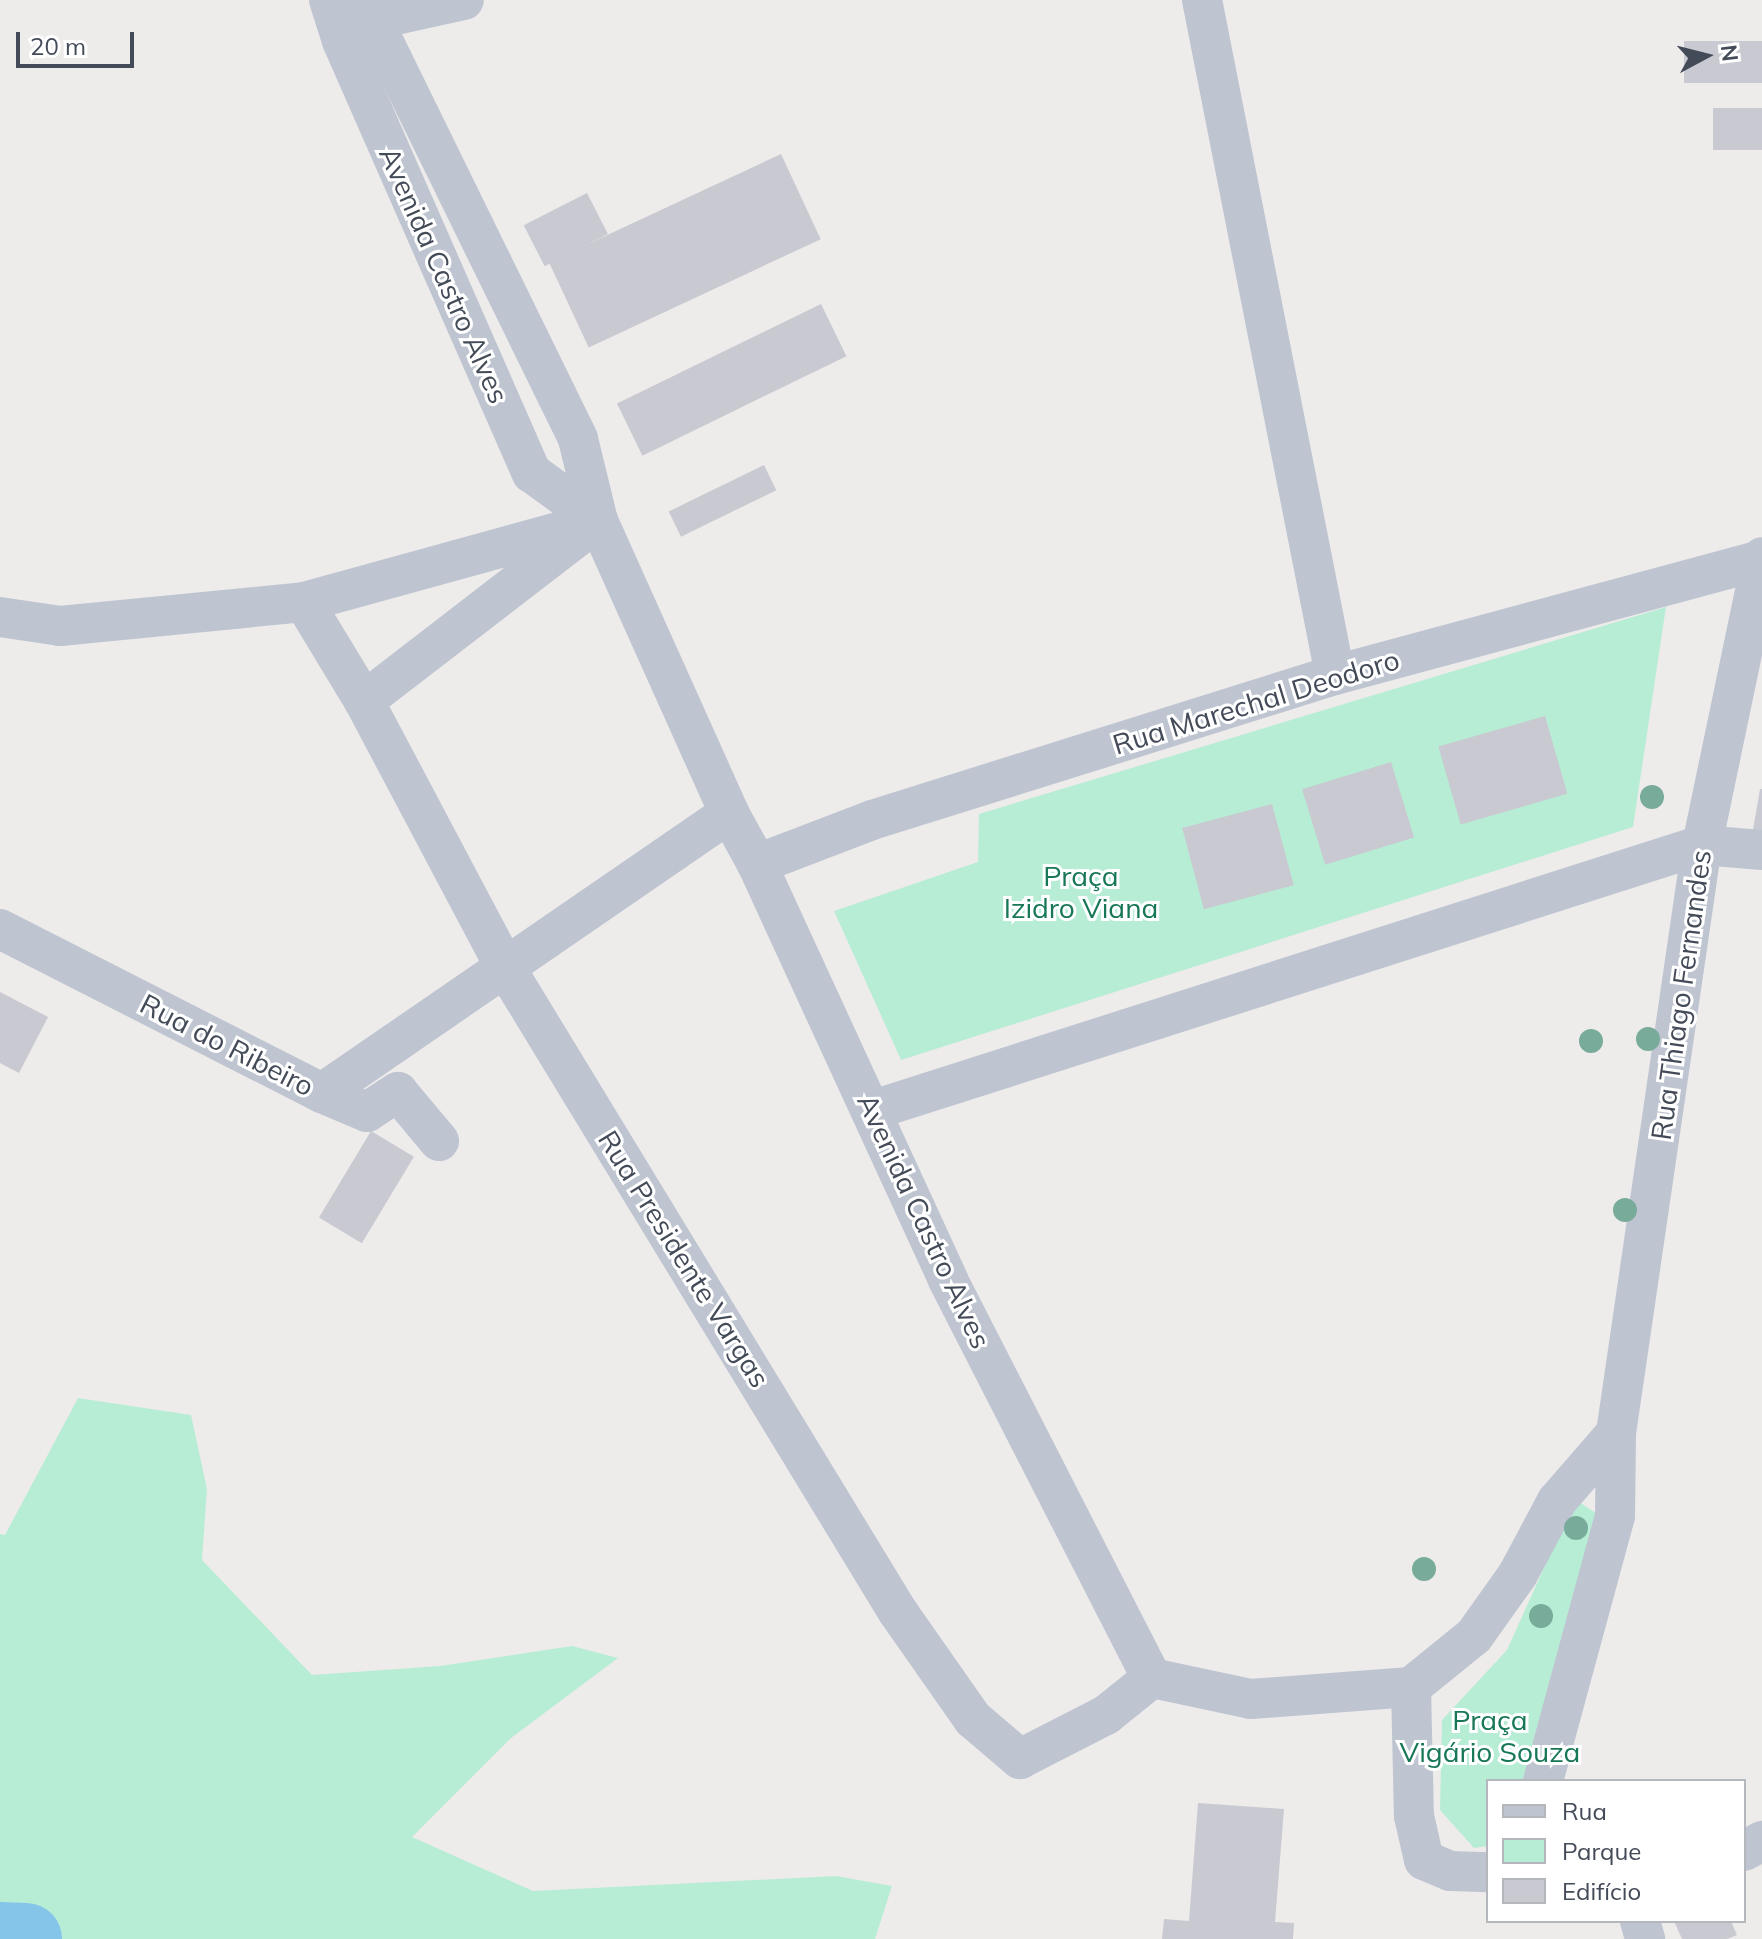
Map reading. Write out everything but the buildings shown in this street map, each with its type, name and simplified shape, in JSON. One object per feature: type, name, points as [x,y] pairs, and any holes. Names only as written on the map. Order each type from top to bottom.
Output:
[{"type":"street","name":"Avenida Castro Alves","points":[[329,0],[356,20],[578,439],[598,521],[729,813],[757,864],[873,1110],[948,1280],[1152,1678]]},
{"type":"street","points":[[356,20],[464,0]]},
{"type":"street","points":[[1202,0],[1335,675]]},
{"type":"street","name":"Avenida Castro Alves","points":[[356,20],[532,473],[598,521]]},
{"type":"street","points":[[0,617],[60,626],[304,602],[598,521]]},
{"type":"street","points":[[364,701],[598,521]]},
{"type":"street","name":"Rua Marechal Deodoro","points":[[757,864],[872,820],[1335,675],[1761,558]]},
{"type":"street","name":"Rua Thiago Fernandes","points":[[1544,1779],[1615,1516],[1616,1433],[1702,845],[1761,558]]},
{"type":"street","name":"Rua Presidente Vargas","points":[[304,602],[364,701],[505,967],[898,1612],[973,1719],[1020,1759],[1106,1715],[1152,1678]]},
{"type":"street","points":[[322,1093],[729,813]]},
{"type":"street","points":[[873,1110],[1702,845],[1762,850]]},
{"type":"street","name":"Rua do Ribeiro","points":[[0,929],[322,1093],[367,1112],[398,1092],[439,1141]]},
{"type":"street","points":[[1152,1678],[1251,1699],[1411,1687],[1474,1636],[1518,1574],[1557,1501],[1616,1433]]},
{"type":"street","points":[[1411,1687],[1414,1816],[1424,1860],[1450,1871],[1486,1872]]},
{"type":"green space","name":"Praça Izidro Viana","points":[[1666,607],[1633,827],[901,1060],[834,911],[978,862],[979,814]]},
{"type":"green space","points":[[78,1398],[191,1415],[207,1489],[202,1560],[312,1675],[440,1666],[572,1646],[618,1658],[511,1738],[412,1837],[533,1891],[836,1876],[892,1886],[875,1939],[0,1939],[0,1534],[5,1535]]},
{"type":"green space","name":"Praça Vigário Souza","points":[[1575,1499],[1600,1516],[1526,1779],[1486,1779],[1486,1846],[1474,1848],[1440,1810],[1442,1720],[1507,1650]]},
{"type":"waterway","points":[[0,1938],[26,1939]]}]
